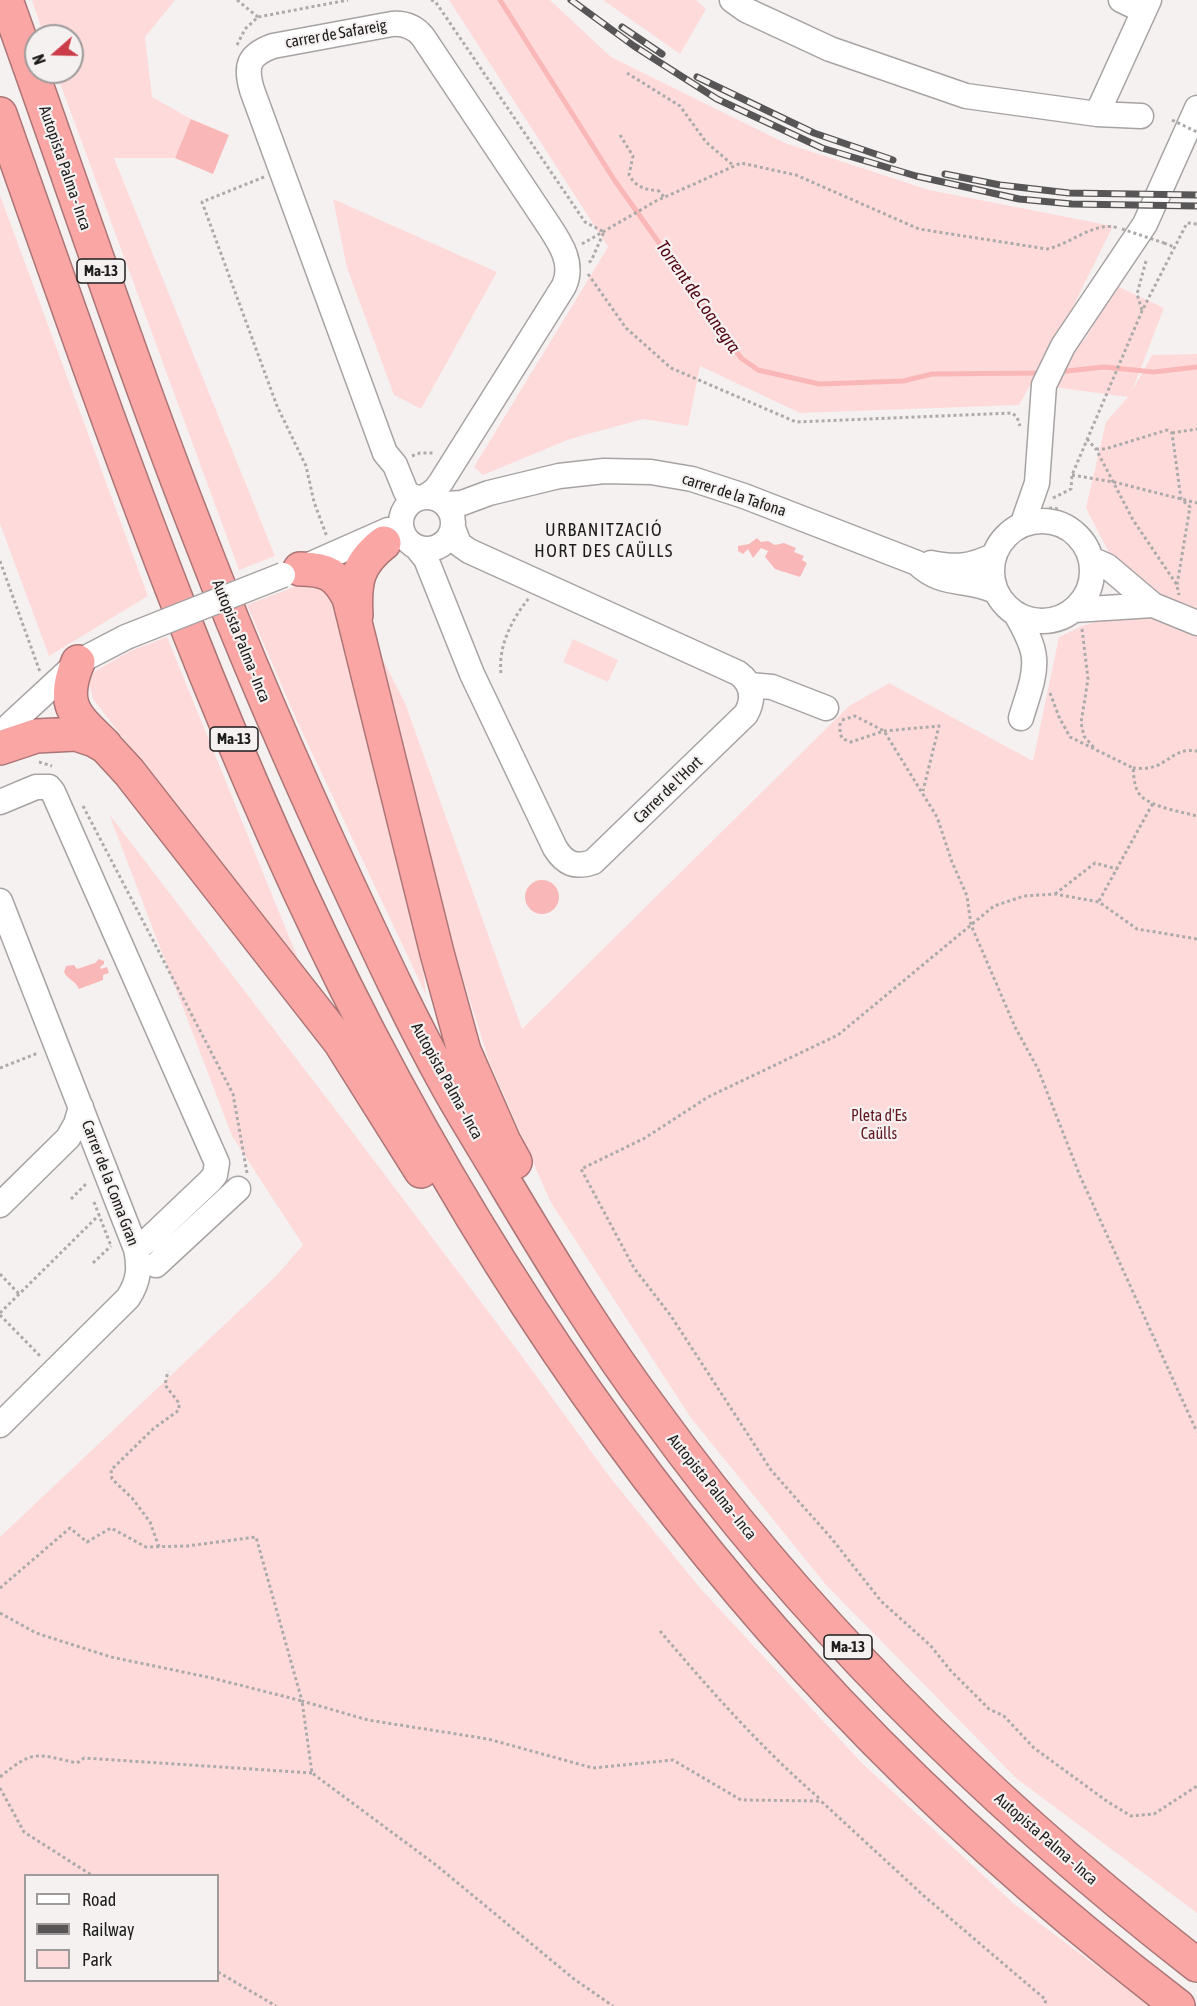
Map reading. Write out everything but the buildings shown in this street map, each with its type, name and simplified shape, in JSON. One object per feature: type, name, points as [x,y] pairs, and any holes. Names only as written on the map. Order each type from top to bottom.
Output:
[{"type":"highway","name":"Autopista Palma - Inca","points":[[6,0],[200,540],[299,778],[376,945],[438,1069],[559,1273],[662,1424],[754,1540],[817,1614],[876,1677],[998,1797],[1127,1910],[1197,1965]]},
{"type":"highway","name":"Ma-13","points":[[0,114],[133,485],[224,717],[368,1031],[451,1183],[543,1330],[592,1401],[670,1505],[724,1572],[839,1703],[962,1824],[1115,1957],[1178,2006]]},
{"type":"highway","points":[[357,622],[355,600],[359,573],[372,552],[403,534]]},
{"type":"highway","points":[[292,572],[323,571],[341,582],[350,598],[436,953],[464,1051],[504,1142],[554,1230],[559,1273]]},
{"type":"highway","points":[[78,662],[69,690],[73,708],[78,717],[129,772],[340,1042],[487,1277],[543,1330]]},
{"type":"highway","points":[[2,738],[76,734],[106,747]]},
{"type":"street","points":[[1096,114],[1147,5],[1120,0]]},
{"type":"street","points":[[743,3],[830,49],[966,96],[1096,114],[1141,116]]},
{"type":"street","name":"carrer de Safareig","points":[[397,23],[414,28],[423,37],[564,252],[568,266],[564,286],[440,505],[405,492],[395,465],[386,453],[280,169],[252,90],[248,71],[251,60],[273,45],[397,23]]},
{"type":"street","points":[[1023,524],[1043,491],[1044,385],[1063,346],[1145,224],[1197,108]]},
{"type":"street","name":"carrer de Safareig","points":[[386,453],[386,468],[400,505],[403,534]]},
{"type":"street","name":"carrer de la Tafona","points":[[440,505],[462,514],[491,502],[509,490],[558,476],[590,471],[673,475],[744,496],[917,563]]},
{"type":"street","points":[[1043,491],[1067,527]]},
{"type":"street","points":[[403,534],[407,506],[440,505]]},
{"type":"street","points":[[2,738],[41,695],[78,662],[126,637],[334,555],[403,534],[430,550],[442,545],[451,535],[440,505]]},
{"type":"street","points":[[440,505],[459,544],[463,547],[738,673],[749,685],[772,687],[834,715]]},
{"type":"street","points":[[1021,718],[1033,667],[1066,614],[1084,600],[1090,587],[1092,573],[1091,559],[1086,546],[1078,535],[1067,527],[1053,521],[1045,521],[1023,524],[1010,531],[1000,542],[993,556],[991,568],[995,591],[1005,606],[1016,614],[1035,621],[1066,614],[1153,605]]},
{"type":"street","name":"Carrer de l'Hort","points":[[403,534],[426,559],[482,694],[555,848],[566,862],[580,866],[593,862],[604,853],[746,714],[752,700],[749,685]]},
{"type":"street","points":[[917,563],[952,567],[980,562],[993,556]]},
{"type":"street","points":[[1091,559],[1107,566],[1153,605],[1191,620]]},
{"type":"street","points":[[917,563],[928,574],[946,580],[981,584],[995,591]]},
{"type":"street","points":[[1016,614],[1028,636],[1033,667]]},
{"type":"street","points":[[0,802],[43,786],[49,788],[57,798],[217,1163],[215,1175],[210,1181],[148,1240],[126,1245]]},
{"type":"street","name":"Carrer de la Coma Gran","points":[[0,901],[81,1107],[126,1245],[139,1262],[139,1276],[128,1298],[0,1425]]},
{"type":"street","points":[[0,1205],[68,1138],[76,1124],[81,1107]]},
{"type":"street","points":[[156,1265],[238,1189]]},
{"type":"path","points":[[237,0],[258,17]]},
{"type":"path","points":[[433,0],[585,222],[604,232]]},
{"type":"path","points":[[627,73],[680,106],[706,142],[734,166]]},
{"type":"path","points":[[1172,120],[1197,132]]},
{"type":"path","points":[[620,135],[633,156],[629,175],[634,184],[643,189],[659,191],[665,198]]},
{"type":"path","points":[[578,246],[656,201],[741,162],[795,175],[920,229],[1047,249],[1057,247],[1095,230],[1113,226],[1174,247]]},
{"type":"path","points":[[269,175],[202,202],[277,406],[306,466],[314,502],[334,555]]},
{"type":"path","points":[[1043,491],[1071,489],[1072,475],[1142,311],[1187,223],[1197,224]]},
{"type":"path","points":[[604,232],[591,261],[582,266],[626,328],[671,368],[796,422],[1012,413],[1017,417],[1023,433]]},
{"type":"path","points":[[1096,449],[1167,430],[1172,433],[1197,429]]},
{"type":"path","points":[[1172,433],[1181,499],[1190,507],[1177,585]]},
{"type":"path","points":[[1087,439],[1096,449],[1133,520],[1177,585],[1191,620]]},
{"type":"path","points":[[411,457],[420,453],[442,452]]},
{"type":"path","points":[[1072,475],[1114,482],[1197,503]]},
{"type":"path","points":[[0,561],[28,644],[42,676]]},
{"type":"path","points":[[501,674],[500,664],[508,629],[540,583]]},
{"type":"path","points":[[1066,614],[1082,626],[1088,679],[1081,723],[1083,735],[1096,750]]},
{"type":"path","points":[[1033,667],[1049,689],[1059,717],[1070,737],[1133,768],[1148,768],[1165,762],[1178,752],[1197,751]]},
{"type":"path","points":[[922,792],[939,726],[884,731],[851,742],[843,739],[834,715],[855,716],[884,731],[937,817],[951,862],[967,896],[970,925],[1015,1027],[1038,1069],[1080,1176],[1197,1432]]},
{"type":"path","points":[[32,761],[58,768]]},
{"type":"path","points":[[1133,768],[1135,787],[1140,796],[1153,803],[1197,816]]},
{"type":"path","points":[[80,802],[234,1094],[249,1183],[238,1189]]},
{"type":"path","points":[[1099,902],[1153,803]]},
{"type":"path","points":[[1055,894],[1095,863],[1117,869]]},
{"type":"path","points":[[1197,939],[1137,929],[1099,902],[1055,894],[1024,896],[994,906],[838,1035],[708,1097],[645,1138],[581,1169],[634,1268],[671,1316],[771,1470],[832,1539],[881,1601],[930,1645],[951,1671],[989,1709],[1004,1716],[1034,1748],[1131,1816],[1154,1814],[1197,1786]]},
{"type":"path","points":[[0,1068],[43,1051]]},
{"type":"path","points":[[70,1199],[91,1178]]},
{"type":"path","points":[[45,1361],[0,1314],[104,1211]]},
{"type":"path","points":[[93,1263],[126,1245]]},
{"type":"path","points":[[0,1274],[19,1294]]},
{"type":"path","points":[[159,1546],[150,1522],[132,1498],[112,1479],[111,1470],[153,1429],[179,1410],[179,1402],[165,1385],[168,1371]]},
{"type":"path","points":[[0,1588],[70,1528],[87,1542],[111,1528],[146,1546],[187,1546],[256,1538],[302,1701],[312,1773]]},
{"type":"path","points":[[0,1613],[36,1633],[111,1657],[212,1678],[368,1720],[488,1739],[593,1768],[673,1760],[741,1800],[821,1801]]},
{"type":"path","points":[[660,1631],[781,1766],[924,1896],[1046,2000],[1044,2006]]},
{"type":"path","points":[[0,1777],[22,1759],[40,1755],[77,1763],[84,1758],[312,1773],[436,1865],[574,1979],[613,2006]]},
{"type":"path","points":[[0,1788],[24,1832],[91,1874]]},
{"type":"path","points":[[219,1973],[276,2006]]},
{"type":"green space","points":[[32,0],[175,0],[145,37],[152,97],[191,119],[175,158],[114,158],[275,556],[239,570],[60,84],[84,84],[84,24],[40,24]]},
{"type":"green space","name":"Pleta d'Es Caülls","points":[[449,0],[550,0],[611,57],[785,143],[929,190],[1113,226],[1062,329],[1084,341],[1117,286],[1164,308],[1132,391],[1152,355],[1197,354],[1197,1913],[1017,1779],[826,1585],[691,1418],[550,1201],[489,1061],[449,934],[376,646],[405,703],[522,1029],[849,706],[889,683],[1033,761],[1059,637],[1082,626],[1152,604],[1109,553],[1086,508],[1106,422],[1128,397],[1031,384],[1019,405],[800,413],[700,366],[688,426],[643,419],[570,439],[483,475],[474,467],[608,247]]},
{"type":"green space","points":[[603,0],[696,0],[706,9],[680,54]]},
{"type":"green space","points":[[0,195],[148,596],[49,656],[0,524]]},
{"type":"green space","points":[[333,199],[497,272],[421,409],[394,395],[347,268]]},
{"type":"green space","points":[[307,582],[332,588],[417,911],[426,995],[298,723],[247,605]]},
{"type":"green space","points":[[167,637],[303,971],[93,699],[89,683],[94,672],[130,651]]},
{"type":"green space","points":[[573,639],[618,660],[608,682],[563,662]]},
{"type":"green space","points":[[109,814],[524,1359],[609,1476],[700,1588],[862,1763],[1014,1904],[1150,2006],[0,2006],[0,1537],[276,1276],[303,1245],[232,1136]]},
{"type":"shaded area","points":[[191,119],[229,135],[213,174],[175,158]]},
{"type":"shaded area","points":[[757,538],[761,542],[768,541],[775,545],[784,543],[796,548],[794,552],[804,556],[802,560],[807,563],[800,577],[775,569],[765,557],[768,551],[761,548],[753,558],[748,549],[743,554],[738,551],[738,546],[749,544]]},
{"type":"shaded area","points":[[542,880],[554,885],[559,897],[554,909],[542,914],[530,909],[525,897],[530,885]]},
{"type":"shaded area","points":[[99,959],[104,961],[101,969],[107,967],[109,973],[103,975],[103,980],[79,989],[64,972],[66,966],[74,965],[77,969],[95,963]]},
{"type":"waterway","name":"Torrent de Coanegra","points":[[500,0],[615,181],[741,358],[758,370],[819,384],[903,381],[932,374],[1043,373]]},
{"type":"waterway","name":"Torrent de Coanegra","points":[[1058,372],[1104,367],[1154,372],[1197,367]]},
{"type":"railway","points":[[571,0],[634,46],[717,99],[822,148],[916,176],[1019,199],[1072,204],[1197,206]]},
{"type":"railway","points":[[622,27],[662,54]]},
{"type":"railway","points":[[697,77],[814,133],[893,160]]},
{"type":"railway","points":[[945,174],[1000,185],[1069,193],[1197,195]]},
{"type":"district","name":"URBANITZACIÓ HORT DES CAÜLLS","points":[[604,540]]}]
